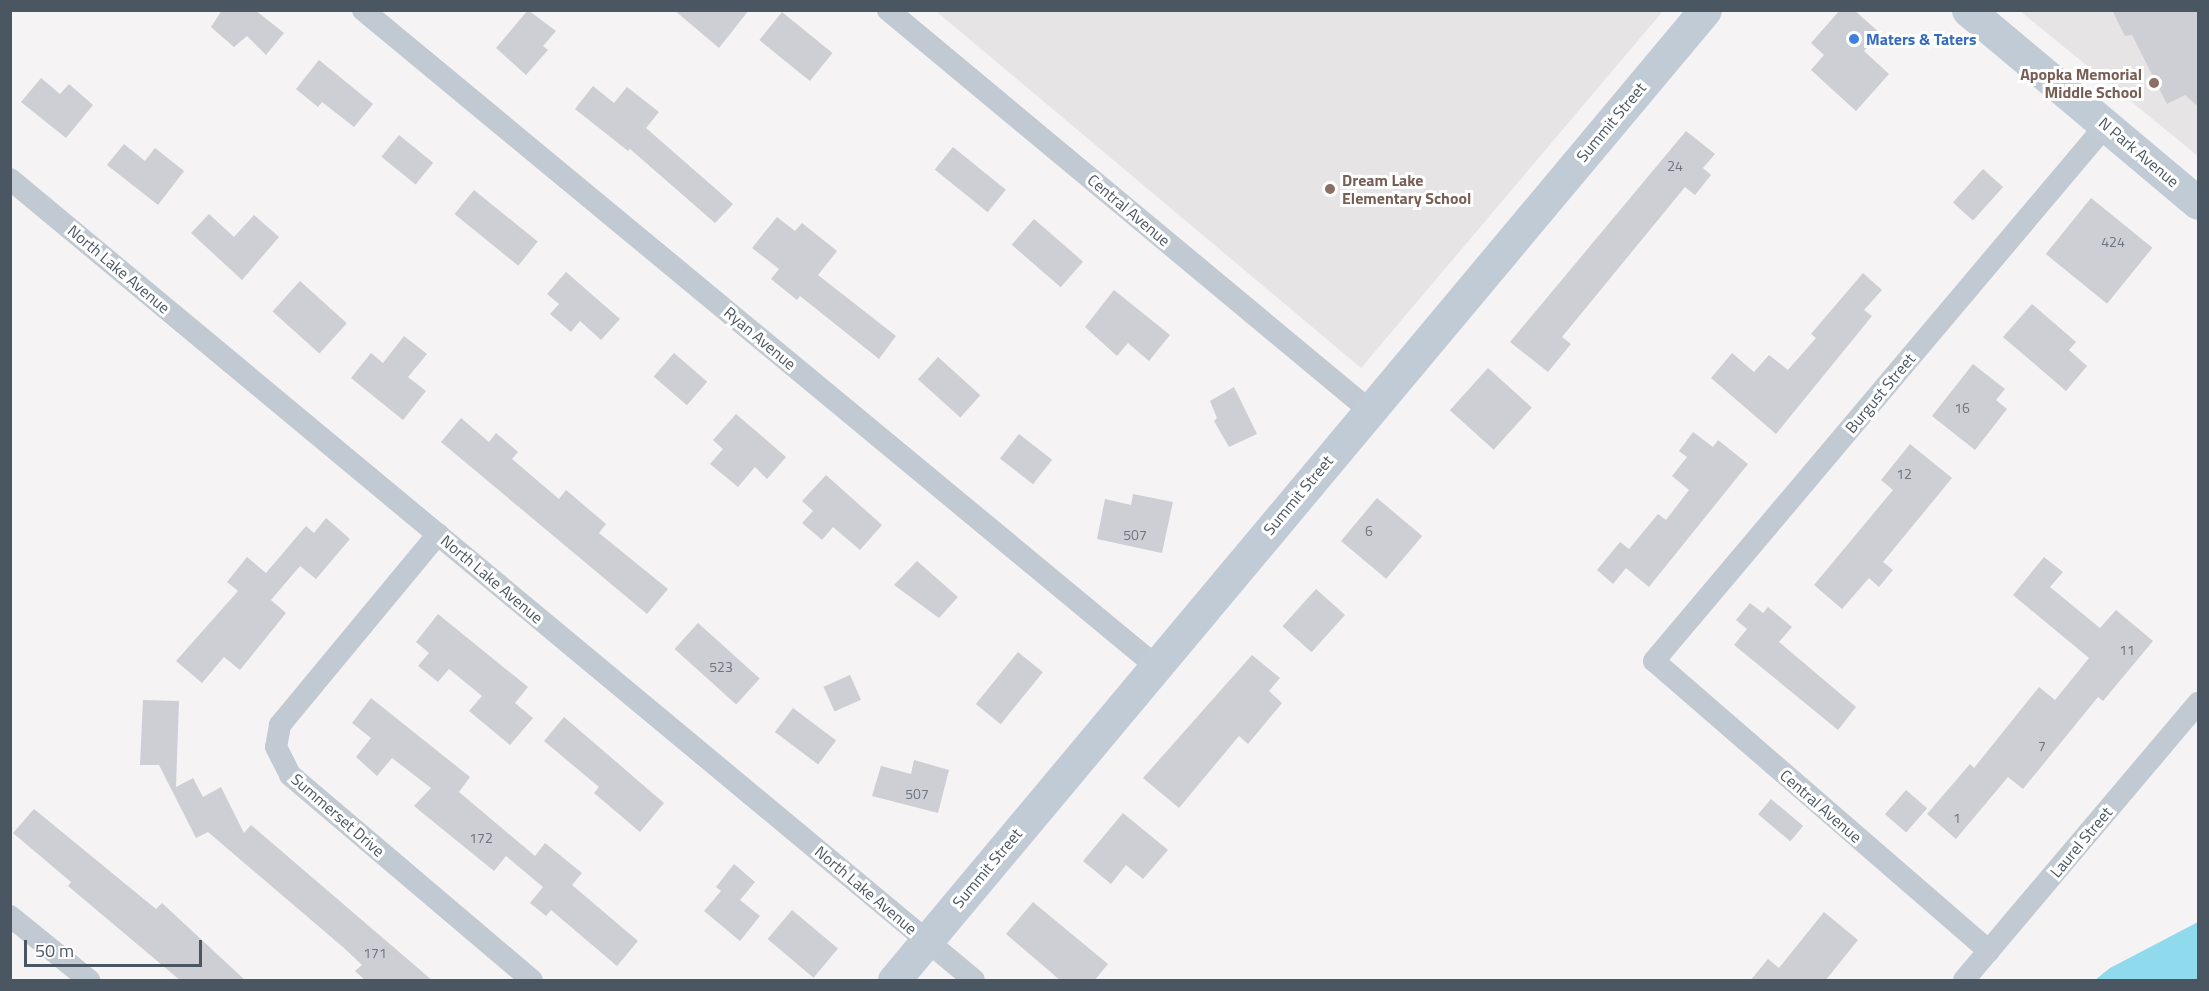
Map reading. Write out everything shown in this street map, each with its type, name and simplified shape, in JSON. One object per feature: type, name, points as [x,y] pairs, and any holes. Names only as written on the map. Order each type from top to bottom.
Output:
[{"type":"street","name":"Ryan Avenue","points":[[363,10],[1156,666]]},
{"type":"street","name":"Central Avenue","points":[[888,10],[1369,410]]},
{"type":"street","name":"Summit Street","points":[[894,981],[1705,10]]},
{"type":"street","name":"N Park Avenue","points":[[1968,10],[2199,202]]},
{"type":"street","name":"Burgust Street","points":[[1654,661],[2106,125]]},
{"type":"street","name":"North Lake Avenue","points":[[10,179],[974,981]]},
{"type":"street","name":"Summerset Drive","points":[[438,534],[280,725],[276,747],[290,776],[532,981]]},
{"type":"street","name":"Central Avenue","points":[[1654,661],[1989,951]]},
{"type":"street","name":"Laurel Street","points":[[1964,981],[2199,703]]},
{"type":"street","points":[[10,916],[88,981]]},
{"type":"shaded area","name":"Dream Lake Elementary School","points":[[936,11],[1663,11],[1361,368]]},
{"type":"shaded area","name":"Apopka Memorial Middle School","points":[[2020,11],[2198,11],[2198,156]]},
{"type":"water","points":[[2198,922],[2198,980],[2095,980],[2110,968]]},
{"type":"building","points":[[222,10],[255,10],[284,33],[266,55],[247,36],[234,47],[211,27]]},
{"type":"building","points":[[528,10],[556,31],[543,46],[548,50],[526,75],[496,48]]},
{"type":"building","points":[[674,10],[749,10],[719,48]]},
{"type":"building","points":[[1840,10],[1854,10],[1880,33],[1864,51],[1889,74],[1856,111],[1811,70],[1824,55],[1811,43]]},
{"type":"building","points":[[2112,10],[2199,10],[2199,107],[2185,95],[2167,104],[2132,35],[2125,36]]},
{"type":"building","points":[[782,12],[833,53],[810,81],[759,40]]},
{"type":"building","points":[[319,60],[373,104],[354,127],[322,102],[318,107],[296,89]]},
{"type":"building","points":[[41,78],[60,94],[69,84],[93,105],[66,138],[21,102]]},
{"type":"building","points":[[593,86],[614,103],[627,87],[659,112],[646,128],[733,204],[715,223],[630,149],[628,151],[575,109]]},
{"type":"building","points":[[1686,131],[1715,154],[1703,168],[1711,175],[1695,195],[1685,187],[1562,337],[1571,344],[1548,372],[1510,342]]},
{"type":"building","points":[[399,135],[433,163],[416,184],[381,157]]},
{"type":"building","points":[[124,144],[145,161],[155,148],[184,171],[158,205],[107,165]]},
{"type":"building","points":[[953,147],[1006,190],[988,212],[935,170]]},
{"type":"building","points":[[1983,169],[2003,187],[1973,221],[1953,202]]},
{"type":"building","points":[[474,190],[538,242],[518,266],[454,214]]},
{"type":"building","points":[[2091,198],[2152,248],[2107,304],[2046,254]]},
{"type":"building","points":[[209,214],[234,237],[254,215],[279,237],[242,280],[191,233]]},
{"type":"building","points":[[777,217],[795,231],[802,223],[837,251],[818,275],[896,336],[879,359],[800,296],[797,300],[771,279],[779,269],[752,248]]},
{"type":"building","points":[[1034,219],[1083,262],[1061,287],[1012,245]]},
{"type":"building","points":[[566,272],[620,319],[601,340],[580,321],[571,332],[550,314],[559,304],[547,294]]},
{"type":"building","points":[[1863,273],[1882,290],[1864,310],[1872,316],[1776,434],[1711,378],[1732,353],[1754,372],[1769,355],[1788,370],[1816,338],[1811,334]]},
{"type":"building","points":[[300,281],[347,323],[319,354],[273,311]]},
{"type":"building","points":[[1114,290],[1170,335],[1149,361],[1128,343],[1117,356],[1085,327]]},
{"type":"building","points":[[2032,304],[2076,342],[2069,350],[2087,366],[2066,391],[2003,337]]},
{"type":"building","points":[[404,336],[427,354],[408,377],[426,391],[403,420],[351,378],[371,353],[383,363]]},
{"type":"building","points":[[674,353],[707,382],[687,405],[654,376]]},
{"type":"building","points":[[938,357],[980,395],[960,417],[918,379]]},
{"type":"building","points":[[1973,364],[2005,389],[1996,400],[2007,409],[1975,450],[1932,416]]},
{"type":"building","points":[[1488,368],[1532,407],[1494,450],[1450,410]]},
{"type":"building","points":[[1234,387],[1257,434],[1229,447],[1214,421],[1217,418],[1210,401]]},
{"type":"building","points":[[736,414],[786,457],[767,479],[755,467],[738,487],[710,464],[723,449],[713,440]]},
{"type":"building","points":[[461,418],[489,442],[496,433],[518,452],[512,459],[559,499],[566,490],[606,524],[599,533],[668,589],[647,614],[441,442]]},
{"type":"building","points":[[1693,432],[1713,447],[1718,440],[1748,464],[1649,587],[1626,568],[1613,584],[1597,570],[1620,542],[1629,549],[1658,514],[1666,520],[1689,490],[1672,476],[1687,457],[1679,451]]},
{"type":"building","points":[[1019,434],[1052,460],[1033,484],[1000,458]]},
{"type":"building","points":[[1910,444],[1952,478],[1883,562],[1893,570],[1879,587],[1869,578],[1842,609],[1814,585],[1893,490],[1881,480]]},
{"type":"building","points":[[826,475],[882,525],[860,550],[833,527],[822,540],[802,523],[813,511],[802,501]]},
{"type":"building","points":[[1133,494],[1173,502],[1162,553],[1097,539],[1105,499],[1131,505]]},
{"type":"building","points":[[1377,498],[1422,536],[1386,579],[1341,541]]},
{"type":"building","points":[[326,518],[350,539],[316,579],[300,566],[271,600],[286,613],[240,670],[224,657],[202,683],[176,661],[238,591],[227,582],[247,557],[266,573],[306,526],[314,533]]},
{"type":"building","points":[[2044,557],[2063,572],[2050,587],[2100,628],[2116,610],[2153,641],[2103,701],[2098,697],[2023,789],[2008,777],[1956,839],[1927,814],[1970,764],[1974,768],[2039,687],[2055,700],[2089,658],[2013,595]]},
{"type":"building","points":[[917,561],[958,597],[939,618],[894,585]]},
{"type":"building","points":[[1316,589],[1345,615],[1312,652],[1283,626]]},
{"type":"building","points":[[1750,603],[1763,613],[1768,607],[1792,627],[1779,642],[1856,707],[1838,730],[1734,645],[1747,629],[1736,620]]},
{"type":"building","points":[[438,614],[528,687],[515,703],[533,718],[510,745],[469,711],[482,696],[449,669],[438,682],[418,666],[429,653],[416,642]]},
{"type":"building","points":[[698,623],[760,679],[736,705],[675,649]]},
{"type":"building","points":[[1018,652],[1043,672],[1001,724],[976,704]]},
{"type":"building","points":[[1252,655],[1280,678],[1269,691],[1282,703],[1248,744],[1239,736],[1179,808],[1143,778]]},
{"type":"building","points":[[850,675],[861,700],[834,711],[824,687]]},
{"type":"building","points":[[371,698],[470,777],[459,792],[535,856],[545,843],[582,873],[572,885],[638,941],[617,966],[551,910],[546,916],[530,903],[543,887],[506,856],[494,871],[414,806],[431,788],[392,758],[377,776],[356,757],[371,738],[352,723]]},
{"type":"building","points":[[143,700],[179,701],[176,787],[193,778],[203,797],[221,787],[244,833],[251,825],[433,981],[366,981],[355,971],[362,965],[344,948],[208,832],[196,838],[159,765],[140,765]]},
{"type":"building","points":[[793,708],[836,740],[818,764],[775,732]]},
{"type":"building","points":[[564,717],[664,803],[640,832],[594,793],[599,787],[544,741]]},
{"type":"building","points":[[914,760],[949,770],[938,813],[872,796],[881,766],[911,774]]},
{"type":"building","points":[[1906,790],[1927,808],[1906,833],[1885,814]]},
{"type":"building","points":[[1771,799],[1803,826],[1790,841],[1758,814]]},
{"type":"building","points":[[34,809],[156,909],[162,903],[246,981],[181,981],[68,886],[71,882],[13,833]]},
{"type":"building","points":[[1123,813],[1168,850],[1143,879],[1126,865],[1111,884],[1083,861]]},
{"type":"building","points":[[734,864],[755,882],[740,900],[760,916],[740,941],[704,911],[721,891],[716,887]]},
{"type":"building","points":[[1033,902],[1108,964],[1094,981],[1061,981],[1006,934]]},
{"type":"building","points":[[792,910],[838,949],[814,978],[768,939]]},
{"type":"building","points":[[1824,912],[1858,940],[1825,981],[1750,981],[1768,959],[1779,968]]},
{"type":"place","name":"Maters & Taters","points":[[1854,39]]},
{"type":"place","name":"Apopka Memorial Middle School","points":[[2154,83]]},
{"type":"place","name":"Dream Lake Elementary School","points":[[1330,189]]}]
